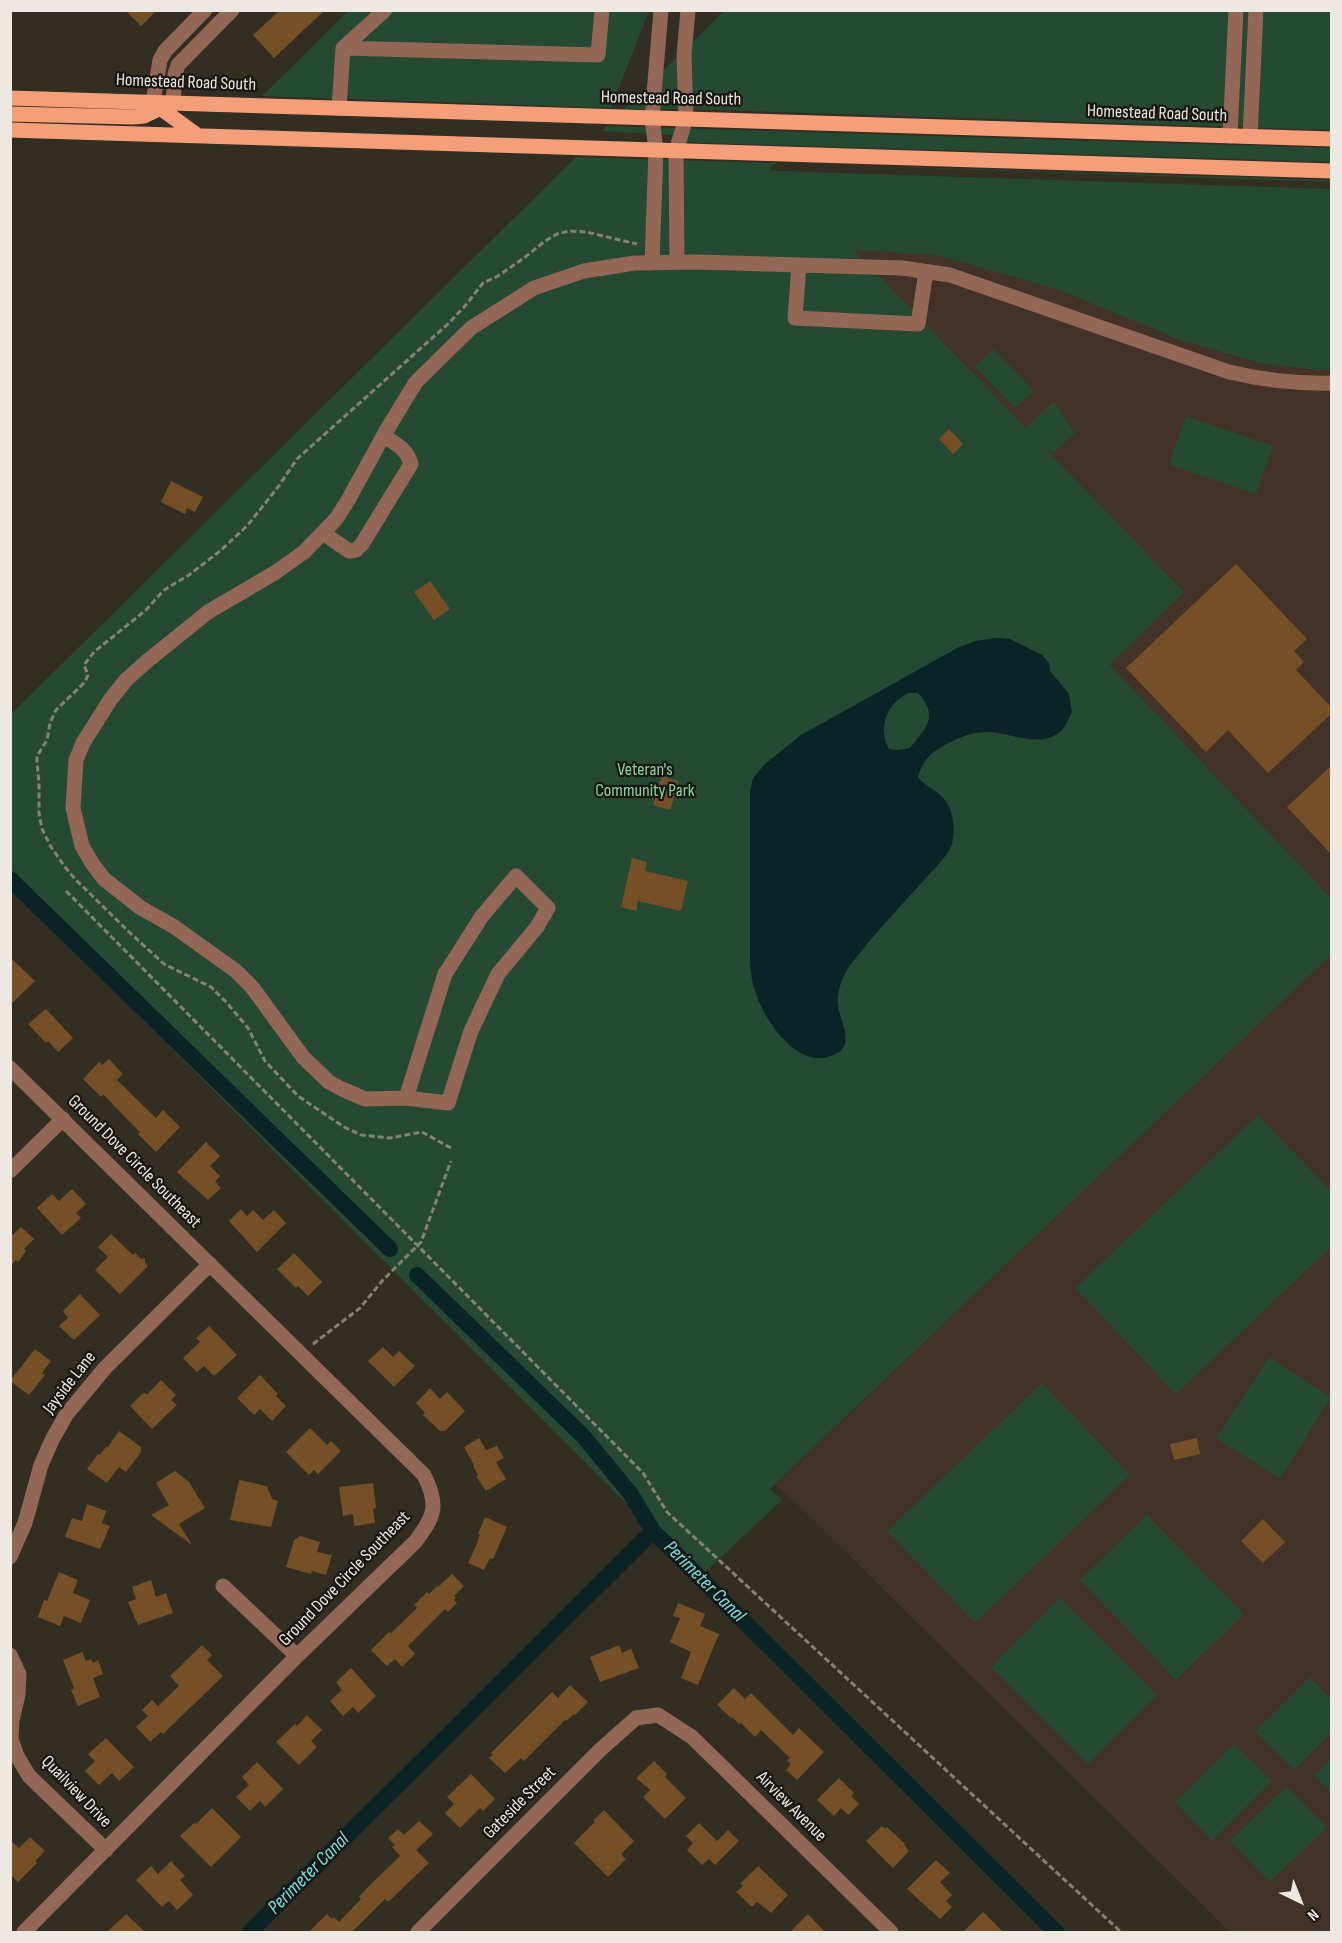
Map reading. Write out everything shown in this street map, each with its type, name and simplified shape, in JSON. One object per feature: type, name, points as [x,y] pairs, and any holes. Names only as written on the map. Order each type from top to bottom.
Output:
[{"type":"main road","name":"Homestead Road South","points":[[10,98],[1332,139]]},
{"type":"main road","points":[[10,114],[133,117],[144,116],[162,104],[197,135]]},
{"type":"main road","points":[[10,130],[1332,171]]},
{"type":"street","points":[[162,104],[160,60],[165,51],[206,10],[219,23]]},
{"type":"street","points":[[162,104],[178,65],[232,10]]},
{"type":"street","points":[[339,108],[343,48],[385,10]]},
{"type":"street","points":[[343,48],[598,55],[602,10]]},
{"type":"street","points":[[652,263],[656,150],[652,118],[661,10]]},
{"type":"street","points":[[677,262],[676,151],[686,118],[684,55],[688,10]]},
{"type":"street","points":[[1230,136],[1236,10]]},
{"type":"street","points":[[1250,136],[1256,10]]},
{"type":"street","points":[[406,1098],[445,974],[482,916],[516,876],[548,908],[537,927],[498,974],[471,1031],[448,1103],[406,1098],[364,1099],[329,1082],[303,1057],[252,987],[236,971],[173,926],[141,908],[104,879],[82,846],[73,808],[76,760],[82,742],[126,680],[208,612],[276,572],[304,552],[336,519],[416,382],[471,328],[534,288],[584,271],[635,263],[902,268],[950,275],[1229,372],[1261,379],[1307,384],[1332,383]]},
{"type":"street","points":[[799,265],[795,318],[918,324],[926,272]]},
{"type":"street","points":[[323,533],[349,551],[356,550],[362,544],[411,464],[409,456],[401,447],[384,435]]},
{"type":"street","name":"Ground Dove Circle Southeast","points":[[10,1068],[424,1474],[432,1492],[433,1510],[427,1526],[415,1542],[297,1656],[24,1932]]},
{"type":"street","points":[[10,1171],[63,1119]]},
{"type":"street","name":"Jayside Lane","points":[[10,1557],[25,1523],[41,1465],[66,1415],[105,1368],[210,1264]]},
{"type":"street","points":[[223,1586],[297,1656]]},
{"type":"street","name":"Quailview Drive","points":[[10,1655],[19,1674],[11,1739],[18,1756],[29,1776],[106,1850]]},
{"type":"street","name":"Gateside Street","points":[[418,1932],[600,1750],[636,1718],[658,1715]]},
{"type":"street","name":"Airview Avenue","points":[[658,1715],[692,1737],[891,1932]]},
{"type":"path","points":[[451,1148],[422,1132],[390,1138],[360,1135],[298,1096],[266,1061],[248,1028],[211,987],[164,964],[129,933],[65,867],[42,829],[39,813],[38,756],[47,740],[50,723],[56,710],[85,682],[88,675],[84,665],[94,652],[146,610],[164,590],[189,575],[247,526],[297,459],[449,323],[483,283],[498,276],[544,241],[569,231],[586,232],[641,244]]},
{"type":"path","points":[[66,891],[643,1473],[667,1512],[1122,1932]]},
{"type":"path","points":[[301,1353],[360,1308],[383,1280],[421,1242],[451,1161]]},
{"type":"shaded area","points":[[853,249],[936,255],[1056,289],[1180,340],[1258,363],[1331,370],[1331,898],[1110,665],[1183,592]]},
{"type":"shaded area","points":[[1331,954],[1331,1932],[1230,1932],[796,1503],[775,1485]]},
{"type":"green space","points":[[348,11],[649,11],[611,108],[262,96]]},
{"type":"green space","points":[[724,11],[1331,11],[1331,130],[686,109],[624,109]]},
{"type":"green space","points":[[607,126],[1331,148],[1332,162],[672,142],[671,135],[602,131]]},
{"type":"green space","name":"Veteran's Community Park","points":[[576,157],[777,163],[770,169],[778,171],[1331,189],[1331,370],[1259,363],[1180,340],[1056,289],[936,255],[854,250],[1026,428],[1054,401],[1075,433],[1053,453],[1043,446],[1184,592],[1110,665],[1331,898],[1332,954],[770,1489],[782,1500],[700,1577],[11,888],[11,714]]},
{"type":"green space","points":[[809,164],[1331,180],[1331,182]]},
{"type":"green space","points":[[994,349],[1034,391],[1015,408],[975,367]]},
{"type":"green space","points":[[1186,416],[1273,446],[1256,494],[1169,465]]},
{"type":"green space","points":[[1258,1115],[1331,1191],[1331,1247],[1176,1394],[1075,1288]]},
{"type":"green space","points":[[1269,1357],[1331,1397],[1280,1479],[1216,1438]]},
{"type":"green space","points":[[1042,1383],[1130,1475],[975,1623],[887,1531]]},
{"type":"green space","points":[[1147,1515],[1244,1614],[1176,1680],[1080,1580]]},
{"type":"green space","points":[[1060,1598],[1157,1695],[1088,1764],[991,1667]]},
{"type":"green space","points":[[1310,1677],[1331,1699],[1331,1733],[1294,1770],[1255,1731]]},
{"type":"green space","points":[[1234,1744],[1272,1781],[1212,1841],[1175,1802]]},
{"type":"green space","points":[[1331,1758],[1331,1793],[1314,1775]]},
{"type":"green space","points":[[1287,1786],[1327,1827],[1270,1882],[1230,1841]]},
{"type":"water","points":[[995,638],[1010,639],[1042,655],[1049,663],[1050,671],[1069,694],[1072,712],[1062,730],[1052,737],[1034,739],[987,732],[975,733],[948,743],[927,758],[918,777],[948,804],[954,831],[952,844],[940,863],[878,931],[846,972],[839,988],[838,1000],[846,1036],[843,1048],[825,1058],[812,1057],[799,1052],[786,1042],[767,1017],[752,981],[750,964],[750,792],[753,778],[765,764],[801,735],[959,647]],"holes":[[[908,693],[918,693],[928,708],[926,727],[910,748],[889,749],[884,733],[886,717],[894,703]]]},
{"type":"building","points":[[125,10],[157,10],[141,26]]},
{"type":"building","points":[[280,10],[325,10],[274,58],[253,35]]},
{"type":"building","points":[[949,429],[963,444],[953,454],[939,439]]},
{"type":"building","points":[[171,481],[203,497],[195,512],[187,508],[185,514],[161,502]]},
{"type":"building","points":[[1236,564],[1307,639],[1294,651],[1304,662],[1296,670],[1332,708],[1332,713],[1268,773],[1228,730],[1206,752],[1126,668]]},
{"type":"building","points":[[430,581],[450,609],[434,620],[414,592]]},
{"type":"building","points":[[1332,765],[1332,855],[1287,807]]},
{"type":"building","points":[[662,776],[679,781],[670,810],[653,805]]},
{"type":"building","points":[[632,858],[647,862],[645,871],[688,881],[681,911],[638,901],[636,911],[621,907]]},
{"type":"building","points":[[10,957],[35,981],[10,1005]]},
{"type":"building","points":[[46,1009],[73,1038],[58,1052],[28,1024]]},
{"type":"building","points":[[109,1059],[123,1074],[117,1080],[156,1118],[163,1110],[180,1127],[156,1152],[103,1094],[101,1097],[83,1079],[99,1062],[102,1065]]},
{"type":"building","points":[[206,1142],[220,1156],[210,1166],[220,1176],[215,1182],[221,1188],[208,1200],[177,1172]]},
{"type":"building","points":[[72,1189],[86,1204],[76,1213],[81,1218],[62,1235],[37,1208],[52,1194],[59,1201]]},
{"type":"building","points":[[241,1209],[247,1216],[253,1210],[263,1220],[274,1210],[286,1223],[257,1252],[229,1221]]},
{"type":"building","points":[[21,1227],[34,1239],[24,1249],[26,1251],[18,1262],[16,1260],[10,1266],[10,1237]]},
{"type":"building","points":[[111,1234],[133,1255],[135,1253],[141,1259],[145,1258],[148,1266],[120,1294],[95,1270],[108,1257],[98,1247]]},
{"type":"building","points":[[294,1253],[322,1282],[308,1296],[298,1286],[296,1288],[277,1269]]},
{"type":"building","points":[[80,1294],[100,1315],[74,1340],[59,1326],[68,1318],[64,1310]]},
{"type":"building","points":[[209,1326],[237,1355],[214,1376],[204,1366],[197,1372],[183,1358],[200,1342],[196,1338]]},
{"type":"building","points":[[383,1347],[393,1357],[399,1351],[415,1366],[394,1387],[368,1361]]},
{"type":"building","points":[[35,1349],[51,1361],[42,1373],[45,1375],[29,1395],[10,1381]]},
{"type":"building","points":[[260,1375],[286,1406],[272,1421],[260,1409],[254,1415],[237,1398]]},
{"type":"building","points":[[161,1380],[176,1395],[171,1400],[177,1405],[152,1429],[130,1406],[142,1394],[147,1395]]},
{"type":"building","points":[[430,1388],[440,1399],[447,1392],[465,1411],[445,1431],[440,1431],[423,1415],[425,1413],[416,1403]]},
{"type":"building","points":[[310,1428],[327,1445],[331,1441],[341,1451],[318,1474],[314,1470],[309,1475],[286,1452]]},
{"type":"building","points":[[119,1431],[141,1447],[141,1452],[126,1472],[119,1467],[107,1483],[87,1469],[98,1454],[100,1455],[108,1447]]},
{"type":"building","points":[[479,1438],[486,1450],[497,1446],[504,1458],[496,1462],[506,1479],[486,1491],[476,1476],[478,1475],[474,1465],[464,1447]]},
{"type":"building","points":[[1197,1438],[1200,1454],[1174,1460],[1170,1444]]},
{"type":"building","points":[[175,1471],[189,1482],[205,1508],[179,1524],[192,1545],[151,1515],[169,1505],[156,1483]]},
{"type":"building","points":[[239,1480],[267,1486],[272,1499],[278,1501],[271,1527],[230,1520]]},
{"type":"building","points":[[373,1483],[375,1523],[354,1526],[353,1514],[343,1516],[339,1487]]},
{"type":"building","points":[[87,1504],[106,1511],[102,1523],[110,1526],[100,1549],[65,1537],[72,1518],[82,1521]]},
{"type":"building","points":[[485,1517],[507,1527],[493,1559],[490,1558],[484,1570],[468,1563]]},
{"type":"building","points":[[1263,1519],[1285,1542],[1263,1563],[1241,1541]]},
{"type":"building","points":[[300,1536],[320,1542],[317,1552],[332,1555],[326,1575],[312,1571],[311,1574],[286,1567],[294,1540]]},
{"type":"building","points":[[59,1572],[78,1580],[73,1593],[90,1600],[81,1623],[64,1616],[60,1626],[38,1617]]},
{"type":"building","points":[[452,1574],[464,1586],[454,1596],[457,1603],[448,1612],[445,1609],[408,1646],[415,1654],[402,1667],[395,1659],[387,1666],[371,1650],[417,1608],[414,1605],[427,1592],[429,1594]]},
{"type":"building","points":[[151,1580],[156,1597],[166,1593],[173,1613],[138,1625],[128,1602],[136,1599],[132,1587]]},
{"type":"building","points":[[678,1603],[705,1614],[700,1626],[719,1634],[698,1685],[681,1678],[691,1652],[670,1642],[680,1618],[673,1616]]},
{"type":"building","points":[[202,1645],[212,1655],[207,1660],[223,1676],[163,1734],[161,1732],[150,1742],[136,1727],[148,1716],[142,1710],[152,1700],[158,1706],[179,1686],[170,1676]]},
{"type":"building","points":[[619,1645],[622,1653],[631,1649],[639,1668],[600,1682],[590,1657]]},
{"type":"building","points":[[82,1652],[86,1661],[91,1659],[93,1663],[98,1660],[103,1674],[93,1678],[100,1697],[78,1706],[63,1660]]},
{"type":"building","points":[[351,1668],[376,1696],[358,1713],[353,1707],[343,1716],[330,1701],[342,1690],[336,1682]]},
{"type":"building","points":[[570,1685],[588,1702],[575,1715],[565,1720],[524,1761],[521,1758],[505,1773],[489,1758],[493,1755],[491,1753],[552,1692],[558,1698]]},
{"type":"building","points":[[734,1688],[745,1699],[751,1693],[793,1735],[799,1728],[824,1752],[797,1780],[786,1770],[791,1764],[787,1761],[790,1758],[761,1730],[755,1737],[717,1705]]},
{"type":"building","points":[[307,1715],[322,1730],[311,1741],[317,1747],[299,1765],[276,1742]]},
{"type":"building","points":[[106,1738],[134,1767],[119,1781],[112,1773],[99,1785],[85,1771],[95,1761],[88,1754]]},
{"type":"building","points":[[654,1761],[667,1774],[665,1777],[686,1798],[665,1819],[643,1797],[650,1790],[636,1778]]},
{"type":"building","points":[[257,1762],[283,1789],[265,1807],[260,1801],[250,1811],[236,1797],[249,1785],[242,1777]]},
{"type":"building","points":[[471,1774],[495,1799],[483,1811],[480,1808],[460,1828],[445,1813],[454,1804],[447,1797]]},
{"type":"building","points":[[839,1778],[854,1793],[851,1796],[859,1804],[848,1815],[841,1808],[834,1816],[817,1800]]},
{"type":"building","points":[[212,1808],[241,1837],[211,1867],[180,1836]]},
{"type":"building","points":[[604,1810],[634,1841],[621,1854],[626,1859],[608,1877],[574,1843]]},
{"type":"building","points":[[419,1821],[433,1834],[416,1850],[429,1863],[388,1902],[385,1899],[352,1932],[309,1932],[327,1914],[339,1922],[361,1899],[359,1897],[368,1887],[400,1856],[392,1847],[395,1845],[388,1838],[398,1829],[404,1835]]},
{"type":"building","points":[[699,1823],[717,1841],[728,1830],[739,1841],[715,1865],[709,1859],[702,1865],[687,1850],[693,1843],[686,1836]]},
{"type":"building","points":[[882,1826],[885,1829],[887,1827],[909,1851],[893,1868],[866,1841]]},
{"type":"building","points":[[30,1837],[45,1851],[35,1861],[37,1863],[18,1882],[10,1874],[10,1840],[19,1848]]},
{"type":"building","points":[[936,1860],[950,1873],[940,1882],[952,1895],[946,1901],[952,1907],[940,1919],[907,1889]]},
{"type":"building","points":[[171,1861],[185,1876],[180,1880],[193,1895],[177,1910],[169,1901],[162,1907],[136,1880],[151,1866],[158,1874]]},
{"type":"building","points":[[758,1866],[788,1895],[771,1913],[757,1902],[752,1907],[736,1892],[743,1886],[740,1884]]},
{"type":"building","points":[[983,1912],[1003,1932],[963,1932]]},
{"type":"building","points":[[126,1914],[145,1932],[107,1932]]},
{"type":"building","points":[[808,1914],[825,1932],[790,1932]]},
{"type":"waterway","points":[[10,879],[390,1249]]},
{"type":"waterway","points":[[417,1275],[583,1436],[630,1493],[653,1531]]},
{"type":"waterway","name":"Perimeter Canal","points":[[250,1932],[653,1531],[1056,1932]]}]
